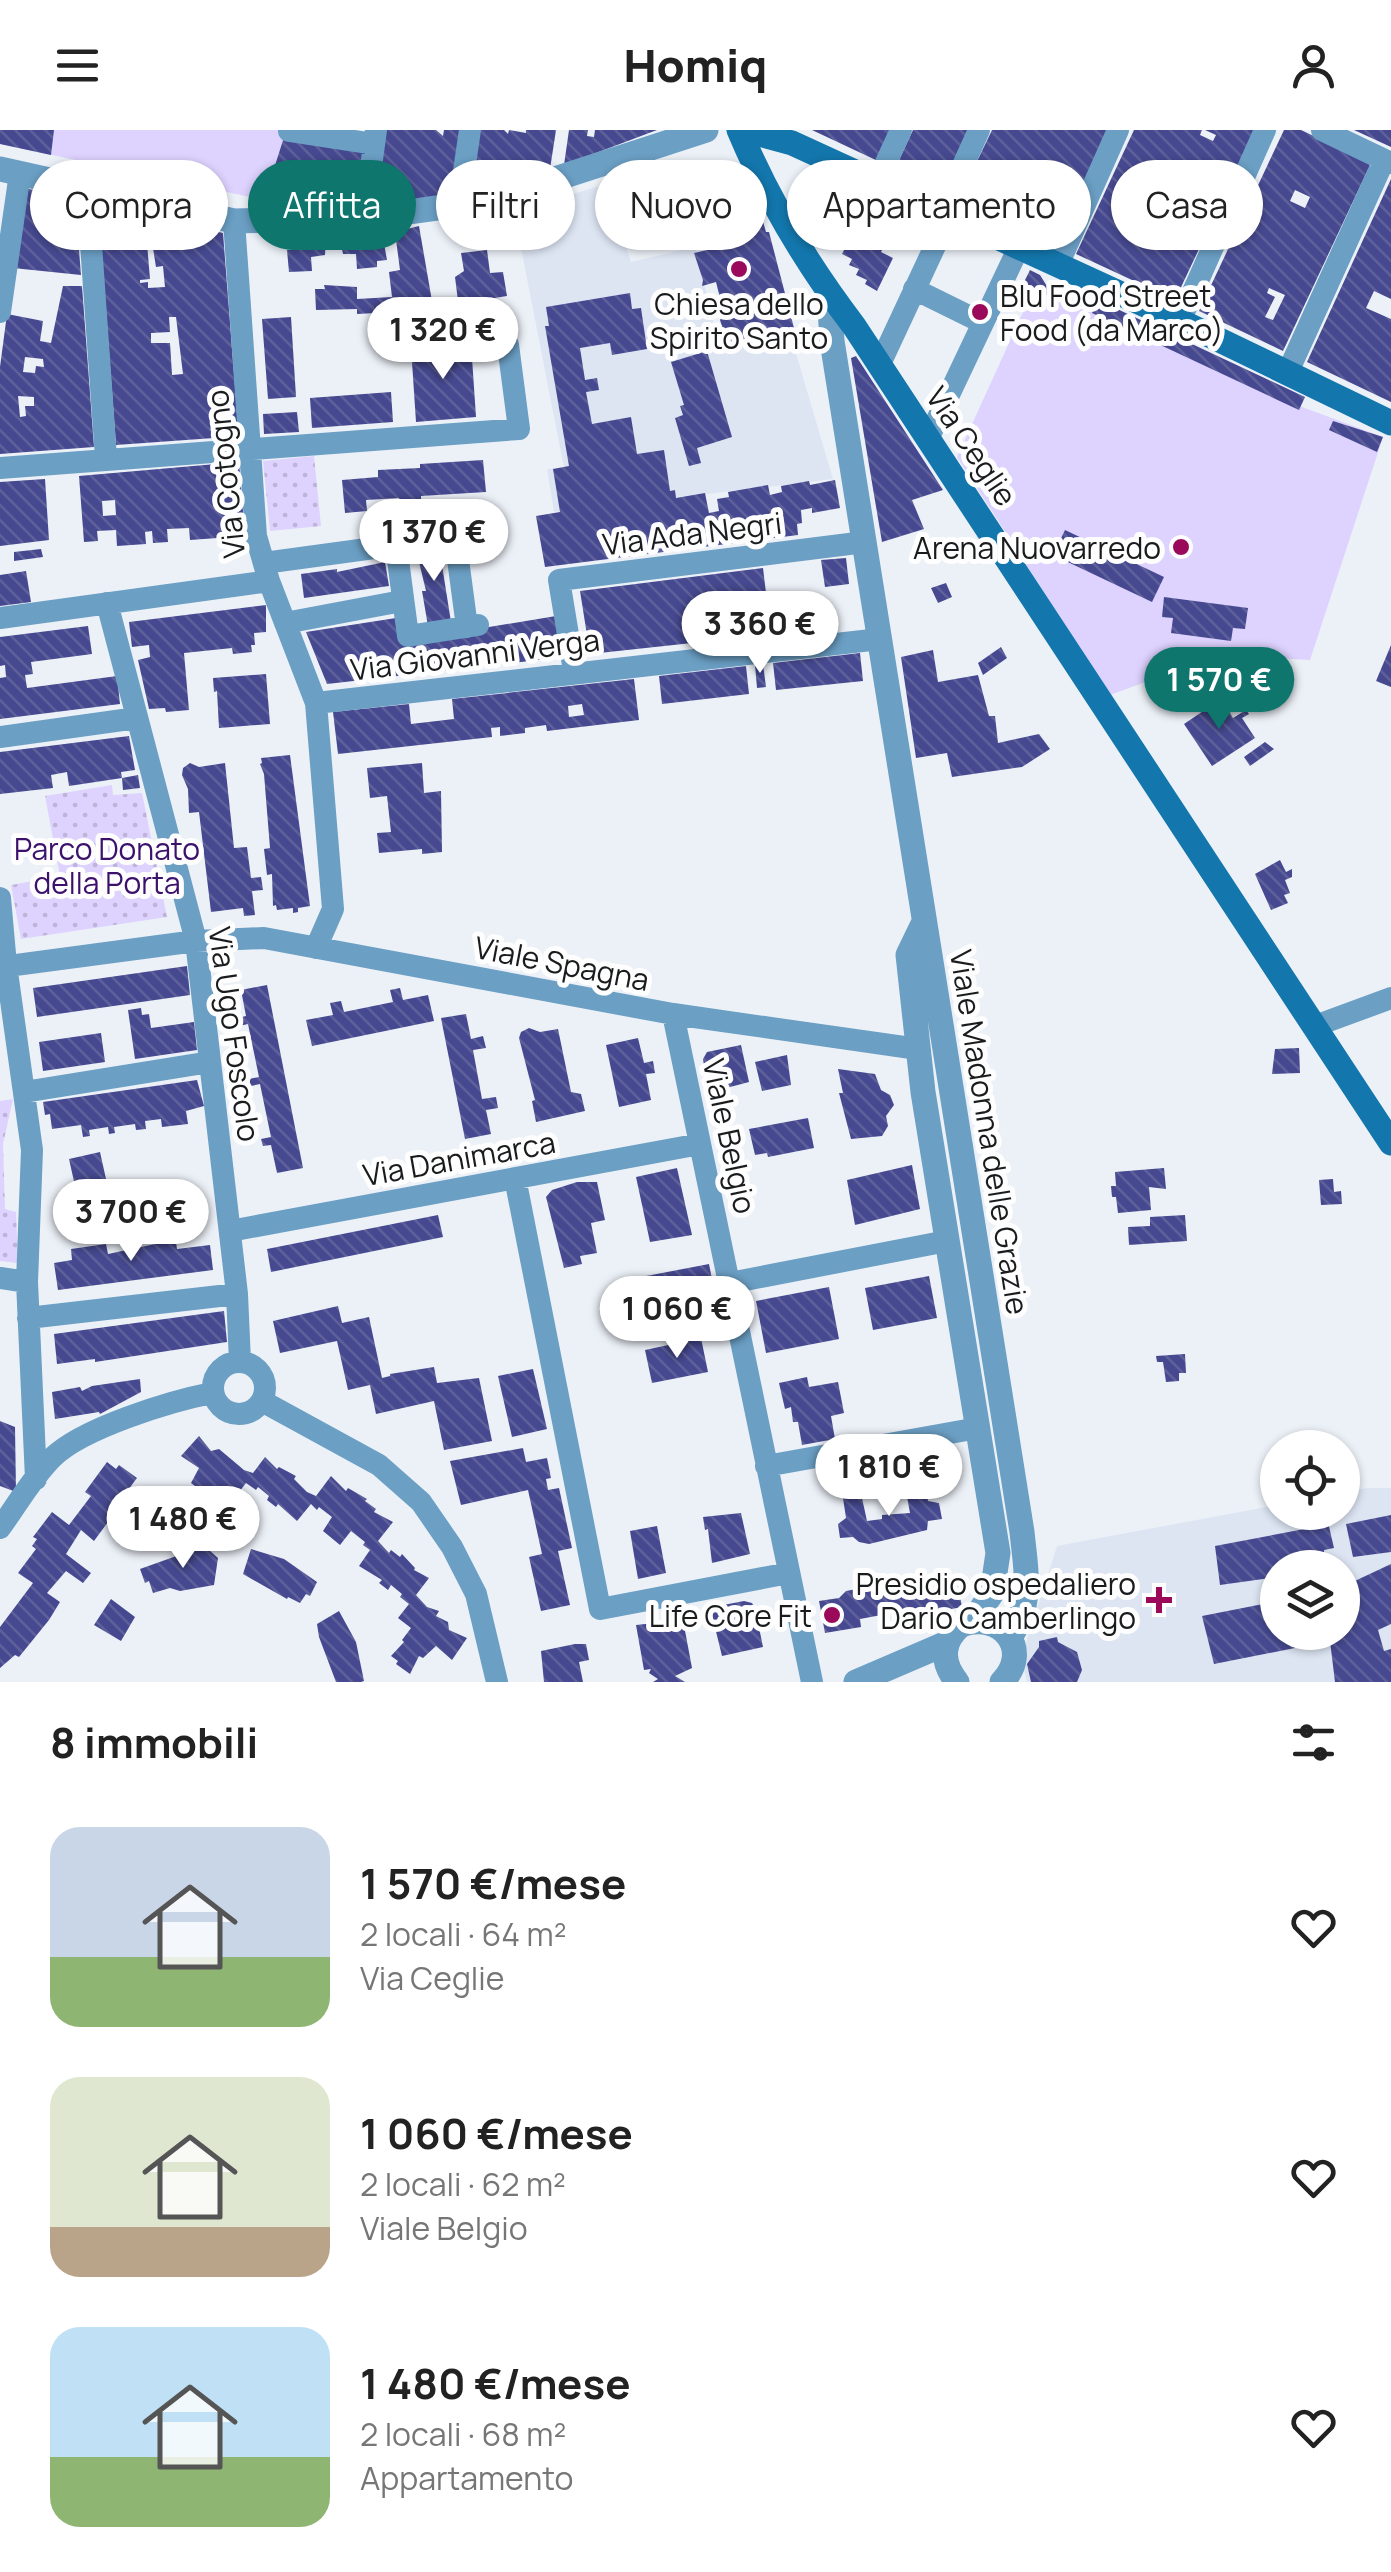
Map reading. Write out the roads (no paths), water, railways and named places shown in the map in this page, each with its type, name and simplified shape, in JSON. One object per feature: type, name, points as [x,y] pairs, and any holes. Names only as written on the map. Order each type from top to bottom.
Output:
[{"type":"main road","points":[[742,130],[792,144],[828,160]]},
{"type":"main road","name":"Via Ceglie","points":[[742,130],[757,172],[828,293],[1391,1143]]},
{"type":"main road","points":[[1025,250],[1391,423]]},
{"type":"street","points":[[466,160],[470,130]]},
{"type":"street","points":[[575,171],[706,130]]},
{"type":"street","points":[[887,160],[901,130]]},
{"type":"street","points":[[967,160],[979,130]]},
{"type":"street","points":[[1058,265],[1118,130]]},
{"type":"street","points":[[1180,321],[1265,130]]},
{"type":"street","points":[[1287,374],[1388,161],[1322,130]]},
{"type":"street","points":[[289,131],[375,137]]},
{"type":"street","points":[[0,312],[10,171]]},
{"type":"street","points":[[228,220],[248,221]]},
{"type":"street","name":"Via Cotogno","points":[[234,221],[256,536],[316,703],[333,908],[316,948]]},
{"type":"street","points":[[91,250],[106,458]]},
{"type":"street","points":[[879,366],[931,250]]},
{"type":"street","points":[[928,439],[1017,250]]},
{"type":"street","points":[[914,290],[982,323]]},
{"type":"street","points":[[828,293],[832,341],[923,924]]},
{"type":"street","points":[[0,468],[520,429],[508,345]]},
{"type":"street","points":[[0,618],[106,603],[396,545],[455,538],[472,626],[408,636],[396,545]]},
{"type":"street","name":"Via Ada Negri","points":[[574,671],[559,580],[865,542]]},
{"type":"street","points":[[285,623],[402,601]]},
{"type":"street","name":"Via Ugo Foscolo","points":[[106,603],[196,941],[237,1294],[240,1362]]},
{"type":"street","name":"Via Giovanni Verga","points":[[316,703],[574,671],[880,640]]},
{"type":"street","points":[[0,736],[137,718]]},
{"type":"street","points":[[0,898],[3,966],[32,1150],[27,1282],[36,1478]]},
{"type":"street","name":"Viale Madonna delle Grazie","points":[[923,924],[908,955],[918,1049],[998,1553],[992,1592],[973,1621]]},
{"type":"street","name":"Viale Madonna delle Grazie","points":[[923,924],[1022,1532],[1028,1595],[1010,1638],[1013,1666],[1006,1680]]},
{"type":"street","name":"Viale Spagna","points":[[3,966],[196,941],[264,938],[673,1014],[918,1049]]},
{"type":"street","points":[[1315,1026],[1391,998]]},
{"type":"street","name":"Viale Belgio","points":[[673,1014],[812,1682]]},
{"type":"street","points":[[24,1092],[210,1062]]},
{"type":"street","name":"Via Danimarca","points":[[230,1231],[700,1144]]},
{"type":"street","points":[[515,1178],[600,1609],[788,1573]]},
{"type":"street","points":[[730,1283],[947,1241]]},
{"type":"street","points":[[0,1278],[27,1282]]},
{"type":"street","points":[[28,1318],[237,1294]]},
{"type":"street","points":[[240,1362],[260,1370],[266,1383],[262,1401],[244,1415],[230,1414],[219,1406],[212,1393],[214,1379],[222,1368],[240,1362]]},
{"type":"street","points":[[0,1528],[55,1455],[114,1422],[212,1393]]},
{"type":"street","points":[[262,1401],[378,1465],[421,1502],[452,1547],[476,1594],[497,1682]]},
{"type":"street","points":[[766,1466],[978,1428]]},
{"type":"street","points":[[856,1682],[947,1643],[962,1625],[973,1621],[998,1625],[1010,1638]]},
{"type":"street","points":[[947,1643],[947,1668],[956,1682]]},
{"type":"street","points":[[930,1682],[956,1682]]},
{"type":"place","name":"Chiesa dello Spirito Santo","points":[[739,269]]},
{"type":"place","name":"Blu Food Street Food (da Marco)","points":[[980,312]]},
{"type":"place","name":"Arena Nuovarredo","points":[[1181,547]]},
{"type":"place","name":"Presidio ospedaliero Dario Camberlingo","points":[[1159,1600]]},
{"type":"place","name":"Life Core Fit","points":[[832,1615]]},
{"type":"park label","name":"Parco Donato della Porta","points":[[107,865]]}]
